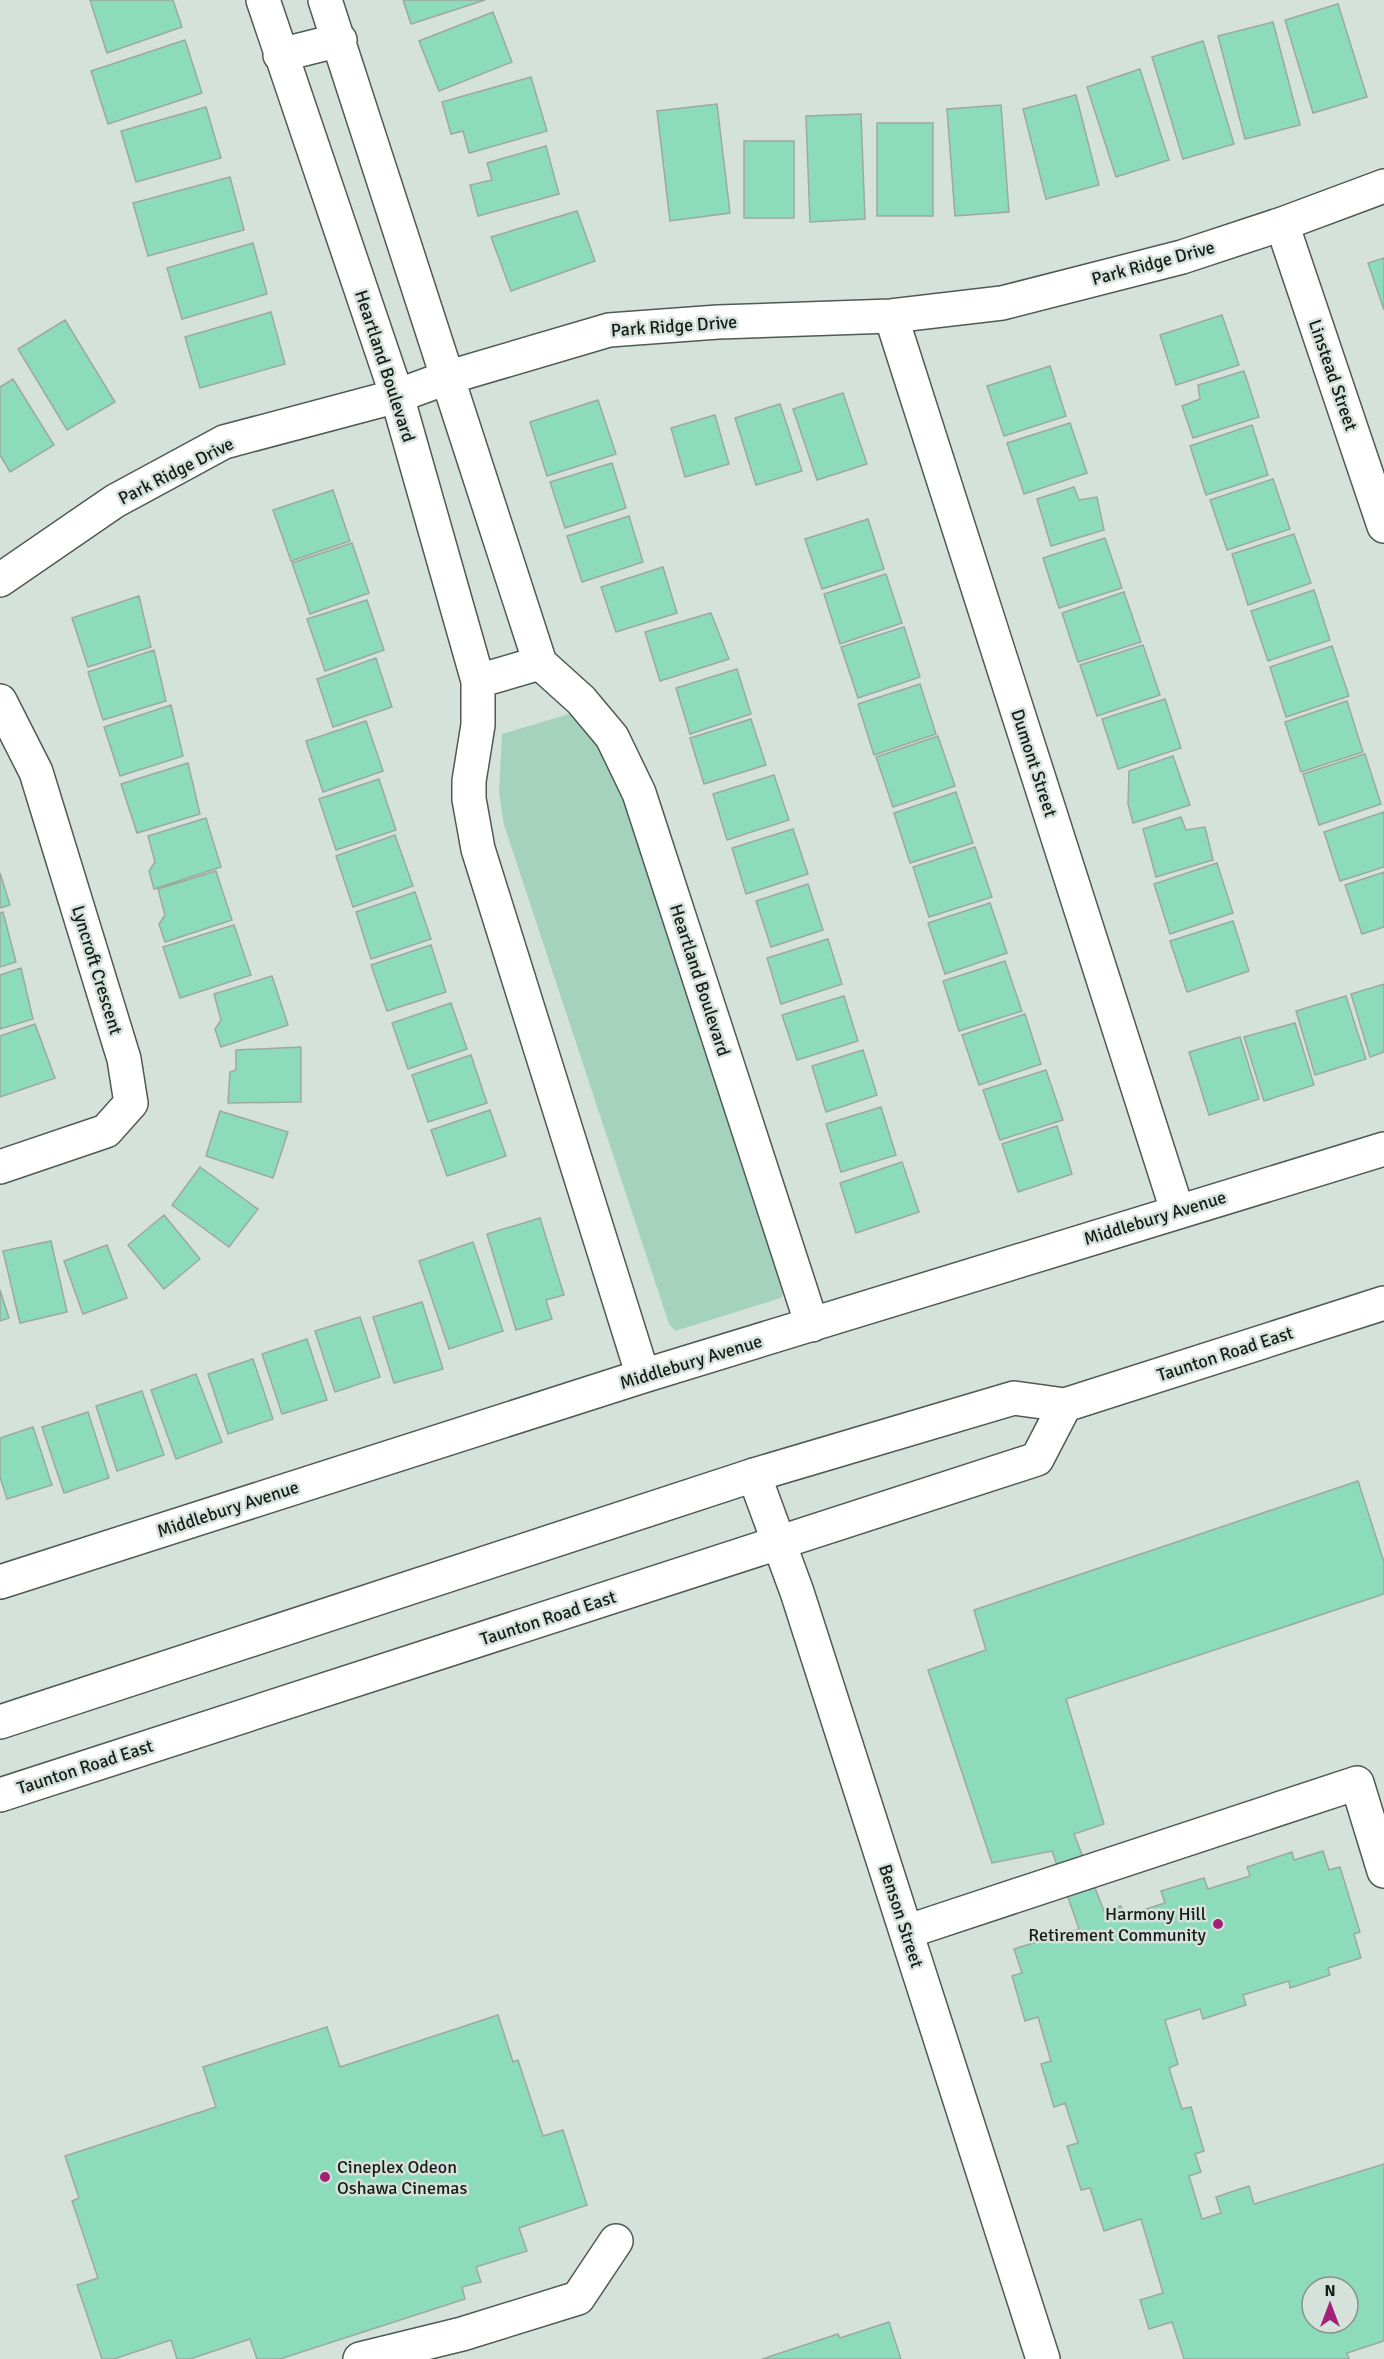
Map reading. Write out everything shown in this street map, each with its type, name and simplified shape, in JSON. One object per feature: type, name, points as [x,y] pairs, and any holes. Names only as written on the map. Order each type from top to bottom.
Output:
[{"type":"street","name":"Heartland Boulevard","points":[[263,0],[397,396],[478,681],[478,725],[469,781],[469,799],[478,849],[643,1376]]},
{"type":"street","name":"Heartland Boulevard","points":[[325,0],[340,40],[446,378],[540,663],[581,700],[612,737],[639,793],[812,1325]]},
{"type":"street","points":[[280,55],[340,40]]},
{"type":"street","name":"Park Ridge Drive","points":[[0,580],[116,501],[224,442],[397,396],[446,378],[609,330],[718,322],[891,316],[1002,303],[1182,257],[1282,224],[1384,186]]},
{"type":"street","name":"Linstead Street","points":[[1282,224],[1384,526]]},
{"type":"street","name":"Dumont Street","points":[[891,316],[1177,1210]]},
{"type":"street","points":[[478,681],[540,663]]},
{"type":"street","name":"Lyncroft Crescent","points":[[0,701],[36,772],[124,1059],[131,1103],[106,1131],[0,1167]]},
{"type":"street","name":"Middlebury Avenue","points":[[0,1582],[643,1376],[1177,1210],[1384,1149]]},
{"type":"street","name":"Taunton Road East","points":[[0,1722],[754,1475],[1014,1398],[1065,1405],[1384,1303]]},
{"type":"street","name":"Taunton Road East","points":[[0,1795],[1037,1459],[1065,1405]]},
{"type":"street","name":"Benson Street","points":[[754,1475],[779,1543],[1043,2359]]},
{"type":"street","points":[[906,1932],[1357,1783],[1384,1871]]},
{"type":"street","points":[[360,2359],[462,2334],[578,2298],[616,2241]]},
{"type":"green space","points":[[579,711],[621,773],[785,1287],[781,1298],[675,1331],[669,1324],[504,825],[499,792],[502,734]]},
{"type":"building","points":[[90,0],[173,0],[182,27],[107,53]]},
{"type":"building","points":[[403,0],[485,0],[411,24]]},
{"type":"building","points":[[1338,4],[1367,97],[1313,113],[1285,20]]},
{"type":"building","points":[[493,12],[512,62],[439,91],[419,41]]},
{"type":"building","points":[[1273,22],[1300,125],[1245,139],[1218,36]]},
{"type":"building","points":[[185,40],[202,93],[108,124],[91,71]]},
{"type":"building","points":[[1203,41],[1234,144],[1183,159],[1152,57]]},
{"type":"building","points":[[1140,69],[1169,160],[1116,177],[1087,87]]},
{"type":"building","points":[[531,77],[547,131],[469,153],[463,131],[451,134],[442,102]]},
{"type":"building","points":[[1076,95],[1099,185],[1046,199],[1023,109]]},
{"type":"building","points":[[717,104],[730,213],[670,221],[657,111]]},
{"type":"building","points":[[1001,105],[1009,212],[955,216],[947,109]]},
{"type":"building","points":[[206,107],[221,158],[136,182],[121,131]]},
{"type":"building","points":[[861,114],[865,219],[810,222],[806,116]]},
{"type":"building","points":[[877,123],[933,123],[933,216],[877,216]]},
{"type":"building","points":[[744,141],[794,141],[794,218],[744,218]]},
{"type":"building","points":[[546,146],[559,194],[478,216],[470,185],[492,180],[487,163]]},
{"type":"building","points":[[230,177],[244,230],[148,256],[133,203]]},
{"type":"building","points":[[577,211],[595,261],[511,291],[491,237]]},
{"type":"building","points":[[253,243],[267,294],[182,319],[167,268]]},
{"type":"building","points":[[1384,258],[1384,310],[1368,263]]},
{"type":"building","points":[[271,312],[285,364],[200,388],[185,337]]},
{"type":"building","points":[[1222,315],[1239,365],[1176,385],[1160,335]]},
{"type":"building","points":[[65,320],[115,402],[67,430],[18,349]]},
{"type":"building","points":[[1050,366],[1066,416],[1004,436],[987,386]]},
{"type":"building","points":[[1244,371],[1259,417],[1193,438],[1182,406],[1200,399],[1198,385]]},
{"type":"building","points":[[13,379],[54,445],[10,472],[0,455],[0,387]]},
{"type":"building","points":[[843,393],[867,464],[817,480],[793,409]]},
{"type":"building","points":[[598,400],[616,454],[547,476],[530,422]]},
{"type":"building","points":[[780,404],[802,471],[756,485],[735,418]]},
{"type":"building","points":[[715,415],[729,464],[685,477],[671,428]]},
{"type":"building","points":[[1070,423],[1087,473],[1024,494],[1007,443]]},
{"type":"building","points":[[1252,425],[1268,475],[1206,495],[1190,446]]},
{"type":"building","points":[[612,463],[626,508],[565,528],[550,482]]},
{"type":"building","points":[[1273,479],[1290,529],[1227,550],[1210,500]]},
{"type":"building","points":[[1074,487],[1079,500],[1097,497],[1104,530],[1051,546],[1037,499]]},
{"type":"building","points":[[333,490],[350,541],[291,561],[273,510]]},
{"type":"building","points":[[629,516],[643,562],[582,582],[567,536]]},
{"type":"building","points":[[868,519],[884,569],[822,589],[805,539]]},
{"type":"building","points":[[1294,534],[1311,583],[1248,605],[1232,554]]},
{"type":"building","points":[[1105,538],[1122,588],[1059,608],[1043,558]]},
{"type":"building","points":[[352,543],[369,593],[310,614],[292,563]]},
{"type":"building","points":[[663,567],[677,613],[616,632],[601,587]]},
{"type":"building","points":[[886,574],[902,623],[840,644],[824,594]]},
{"type":"building","points":[[1314,590],[1330,640],[1268,661],[1251,611]]},
{"type":"building","points":[[1124,592],[1141,642],[1078,662],[1062,613]]},
{"type":"building","points":[[139,596],[151,647],[88,667],[72,618]]},
{"type":"building","points":[[367,600],[384,650],[325,671],[307,619]]},
{"type":"building","points":[[711,613],[729,659],[660,681],[645,632]]},
{"type":"building","points":[[904,627],[920,677],[858,698],[841,647]]},
{"type":"building","points":[[1143,645],[1160,695],[1097,716],[1080,665]]},
{"type":"building","points":[[1332,646],[1349,696],[1286,717],[1270,667]]},
{"type":"building","points":[[154,650],[166,701],[103,720],[88,672]]},
{"type":"building","points":[[376,658],[392,707],[333,727],[317,679]]},
{"type":"building","points":[[737,669],[751,714],[690,734],[676,688]]},
{"type":"building","points":[[920,684],[936,734],[874,755],[858,704]]},
{"type":"building","points":[[1165,699],[1181,748],[1118,769],[1102,719]]},
{"type":"building","points":[[1347,701],[1363,752],[1301,772],[1285,722]]},
{"type":"building","points":[[171,705],[183,756],[120,776],[104,727]]},
{"type":"building","points":[[751,719],[766,765],[704,784],[690,738]]},
{"type":"building","points":[[366,721],[383,771],[323,792],[306,741]]},
{"type":"building","points":[[938,736],[955,786],[893,807],[876,757]]},
{"type":"building","points":[[1365,754],[1381,804],[1319,825],[1303,774]]},
{"type":"building","points":[[1173,756],[1190,805],[1133,823],[1128,804],[1129,771]]},
{"type":"building","points":[[188,763],[200,814],[137,833],[121,784]]},
{"type":"building","points":[[774,775],[789,820],[727,840],[713,794]]},
{"type":"building","points":[[379,779],[396,830],[336,850],[319,799]]},
{"type":"building","points":[[956,792],[973,843],[910,863],[894,813]]},
{"type":"building","points":[[1384,812],[1384,867],[1340,881],[1324,832]]},
{"type":"building","points":[[1181,817],[1186,830],[1205,827],[1213,860],[1156,877],[1143,829]]},
{"type":"building","points":[[206,818],[221,867],[154,889],[149,871],[155,862],[148,836]]},
{"type":"building","points":[[793,829],[808,874],[746,894],[732,848]]},
{"type":"building","points":[[395,835],[413,886],[353,907],[336,856]]},
{"type":"building","points":[[975,847],[992,897],[929,917],[913,867]]},
{"type":"building","points":[[1217,863],[1233,913],[1170,934],[1154,884]]},
{"type":"building","points":[[216,871],[232,920],[165,942],[159,924],[165,915],[158,889]]},
{"type":"building","points":[[1384,872],[1384,927],[1362,934],[1345,885]]},
{"type":"building","points":[[0,873],[10,905],[0,908]]},
{"type":"building","points":[[808,884],[823,930],[771,947],[756,901]]},
{"type":"building","points":[[415,892],[431,939],[371,959],[356,912]]},
{"type":"building","points":[[990,903],[1007,953],[945,974],[928,923]]},
{"type":"building","points":[[3,912],[16,962],[0,967],[0,913]]},
{"type":"building","points":[[1233,921],[1249,971],[1187,992],[1170,941]]},
{"type":"building","points":[[234,925],[251,975],[180,998],[163,947]]},
{"type":"building","points":[[828,939],[842,984],[781,1004],[767,958]]},
{"type":"building","points":[[431,945],[446,992],[387,1011],[371,965]]},
{"type":"building","points":[[1005,961],[1022,1011],[959,1031],[943,981]]},
{"type":"building","points":[[21,968],[33,1019],[0,1029],[0,975]]},
{"type":"building","points":[[272,976],[288,1025],[221,1047],[215,1029],[221,1020],[214,994]]},
{"type":"building","points":[[1384,984],[1384,1052],[1370,1057],[1351,994]]},
{"type":"building","points":[[844,996],[858,1041],[797,1060],[782,1015]]},
{"type":"building","points":[[1346,996],[1366,1059],[1315,1075],[1296,1011]]},
{"type":"building","points":[[451,1003],[467,1049],[408,1069],[392,1023]]},
{"type":"building","points":[[1025,1014],[1041,1064],[979,1085],[962,1035]]},
{"type":"building","points":[[1295,1023],[1314,1085],[1264,1101],[1244,1037]]},
{"type":"building","points":[[35,1024],[55,1078],[0,1097],[0,1036]]},
{"type":"building","points":[[1240,1037],[1259,1099],[1209,1115],[1189,1052]]},
{"type":"building","points":[[301,1047],[301,1102],[228,1103],[230,1072],[236,1070],[236,1050]]},
{"type":"building","points":[[863,1050],[877,1095],[826,1112],[812,1066]]},
{"type":"building","points":[[471,1055],[487,1103],[428,1122],[412,1075]]},
{"type":"building","points":[[1046,1070],[1063,1120],[1000,1140],[983,1090]]},
{"type":"building","points":[[881,1107],[896,1155],[841,1172],[826,1124]]},
{"type":"building","points":[[490,1110],[506,1156],[447,1176],[431,1130]]},
{"type":"building","points":[[220,1111],[288,1132],[273,1178],[206,1156]]},
{"type":"building","points":[[1057,1126],[1072,1174],[1018,1192],[1002,1144]]},
{"type":"building","points":[[902,1162],[919,1212],[856,1233],[840,1183]]},
{"type":"building","points":[[200,1167],[258,1209],[229,1247],[172,1205]]},
{"type":"building","points":[[164,1215],[200,1259],[164,1289],[128,1245]]},
{"type":"building","points":[[540,1218],[564,1295],[546,1300],[552,1319],[516,1330],[487,1234]]},
{"type":"building","points":[[51,1241],[67,1312],[20,1323],[3,1251]]},
{"type":"building","points":[[473,1242],[503,1331],[449,1349],[419,1261]]},
{"type":"building","points":[[107,1245],[127,1298],[83,1314],[64,1261]]},
{"type":"building","points":[[0,1290],[9,1318],[0,1321]]},
{"type":"building","points":[[422,1302],[443,1369],[394,1383],[373,1317]]},
{"type":"building","points":[[360,1317],[380,1377],[335,1392],[315,1331]]},
{"type":"building","points":[[307,1339],[327,1400],[282,1414],[262,1354]]},
{"type":"building","points":[[253,1359],[273,1419],[228,1434],[208,1374]]},
{"type":"building","points":[[196,1374],[222,1442],[176,1459],[151,1390]]},
{"type":"building","points":[[142,1391],[164,1455],[117,1471],[96,1406]]},
{"type":"building","points":[[88,1412],[109,1478],[64,1493],[42,1427]]},
{"type":"building","points":[[33,1427],[52,1485],[7,1499],[0,1477],[0,1438]]},
{"type":"building","name":"Harmony Hill Retirement Community","points":[[1358,1481],[1384,1562],[1384,1594],[1066,1699],[1104,1824],[1074,1834],[1104,1911],[1121,1906],[1124,1916],[1165,1903],[1161,1891],[1204,1878],[1208,1889],[1250,1876],[1247,1867],[1292,1852],[1294,1860],[1323,1851],[1329,1870],[1340,1867],[1360,1932],[1354,1934],[1361,1958],[1328,1968],[1330,1975],[1290,1988],[1289,1981],[1243,1995],[1246,2005],[1203,2019],[1200,2009],[1165,2020],[1178,2064],[1169,2068],[1182,2109],[1191,2107],[1204,2151],[1195,2154],[1201,2172],[1189,2176],[1202,2219],[1221,2213],[1216,2197],[1249,2186],[1254,2204],[1384,2164],[1384,2341],[1347,2353],[1349,2359],[1184,2359],[1172,2322],[1149,2329],[1140,2300],[1163,2293],[1141,2219],[1104,2231],[1090,2188],[1081,2190],[1067,2146],[1078,2143],[1065,2103],[1054,2107],[1041,2064],[1051,2061],[1038,2017],[1025,2021],[1012,1976],[1022,1973],[1014,1949],[1079,1929],[1052,1851],[992,1863],[928,1670],[986,1650],[974,1610]]},
{"type":"building","name":"Cineplex Odeon Oshawa Cinemas","points":[[498,2015],[513,2062],[518,2060],[543,2136],[563,2130],[587,2205],[519,2228],[527,2251],[476,2267],[481,2282],[462,2287],[465,2299],[280,2359],[257,2359],[250,2339],[190,2359],[177,2359],[171,2340],[114,2359],[102,2359],[77,2285],[98,2278],[72,2201],[79,2198],[65,2156],[216,2107],[203,2067],[327,2027],[340,2067]]},
{"type":"building","points":[[889,2322],[901,2359],[762,2359],[838,2334],[840,2338]]},
{"type":"place","name":"Harmony Hill Retirement Community","points":[[1218,1924]]},
{"type":"place","name":"Cineplex Odeon Oshawa Cinemas","points":[[325,2177]]}]
